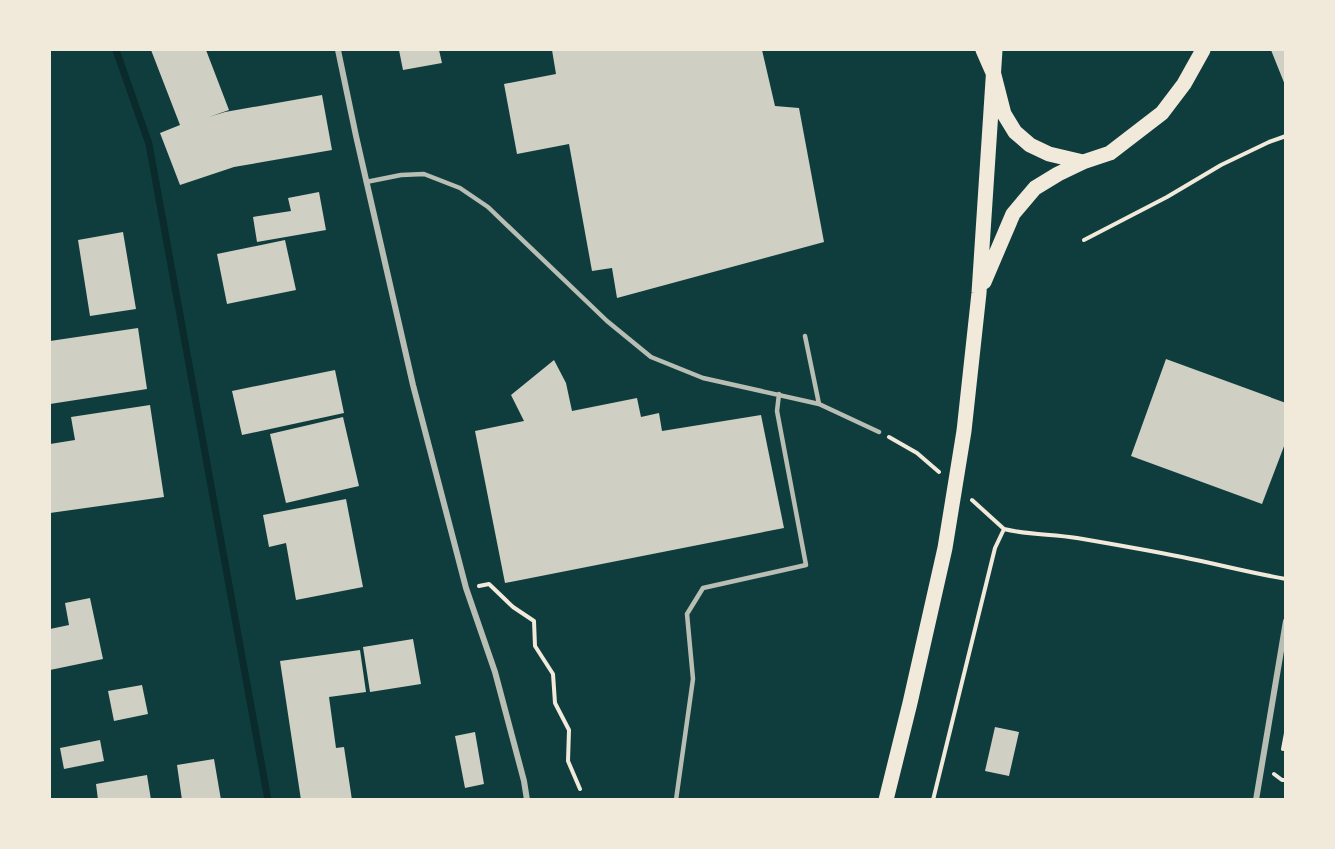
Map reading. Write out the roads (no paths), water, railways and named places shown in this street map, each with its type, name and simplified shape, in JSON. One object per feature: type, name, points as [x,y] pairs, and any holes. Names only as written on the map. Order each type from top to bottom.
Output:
[{"type":"main road","points":[[983,50],[994,75],[1004,114],[1015,132],[1030,145],[1049,154],[1083,162]]},
{"type":"main road","points":[[886,800],[945,548],[964,431],[979,293],[994,50]]},
{"type":"main road","points":[[979,293],[1014,214],[1035,188],[1083,162],[1110,153],[1162,113],[1184,84],[1203,50]]},
{"type":"street","points":[[338,50],[413,385],[466,588],[495,672],[527,800]]},
{"type":"street","points":[[1256,800],[1286,621]]},
{"type":"lane","points":[[366,182],[401,175],[424,174],[460,188],[488,207],[608,321],[651,357],[703,378],[819,404],[879,432]]},
{"type":"lane","points":[[805,336],[819,404]]},
{"type":"lane","points":[[676,800],[693,679],[687,614],[703,588],[806,565],[777,411],[779,394]]},
{"type":"waterway","points":[[116,50],[149,144],[268,800]]}]
